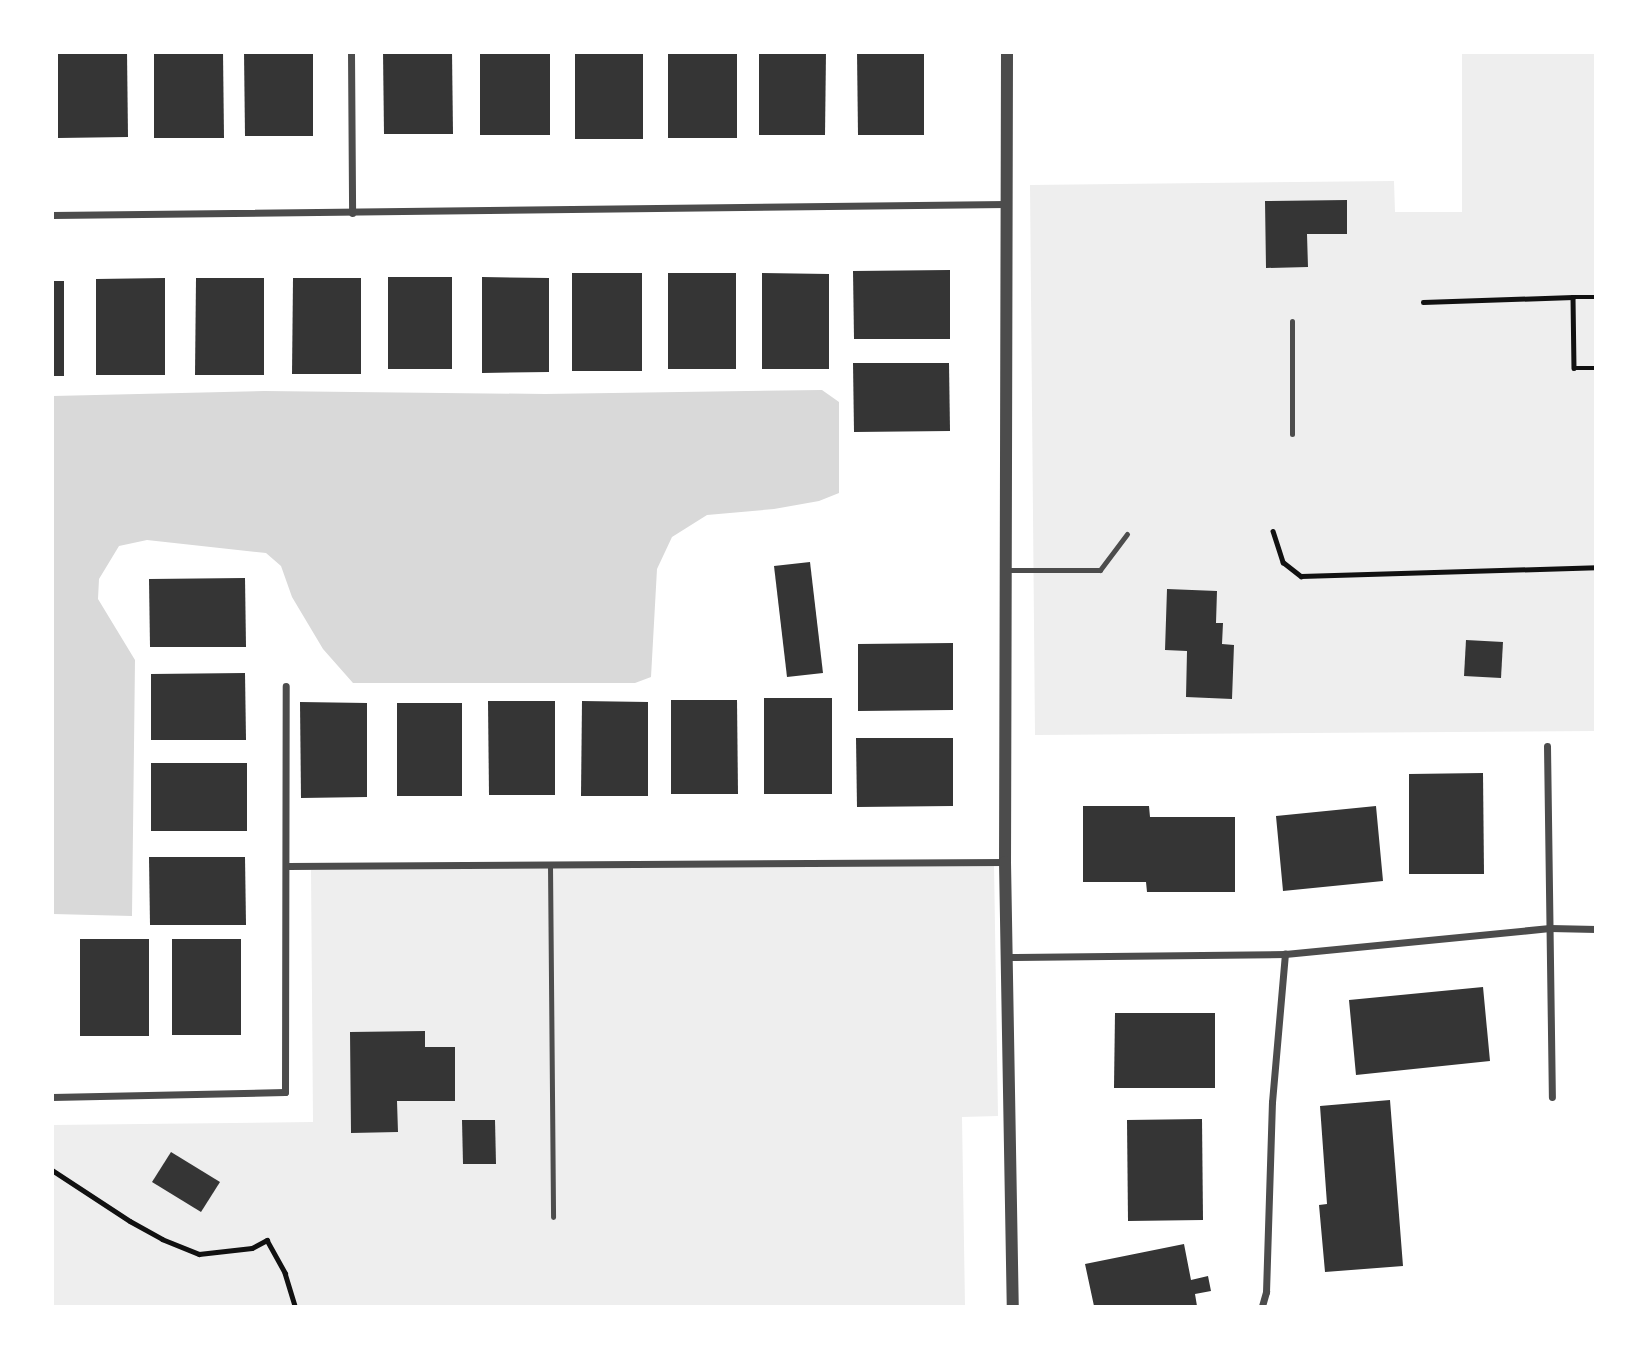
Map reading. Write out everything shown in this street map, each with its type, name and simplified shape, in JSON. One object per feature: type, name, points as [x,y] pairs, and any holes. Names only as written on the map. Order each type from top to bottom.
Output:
[{"type":"street","points":[[351,52],[352,213]]},
{"type":"street","points":[[1007,52],[1005,862],[1013,1307]]},
{"type":"street","points":[[52,215],[1006,204]]},
{"type":"street","points":[[52,1097],[285,1092],[286,686]]},
{"type":"street","points":[[1547,746],[1552,1097]]},
{"type":"street","points":[[287,866],[1005,862]]},
{"type":"street","points":[[1007,957],[1285,954],[1550,928],[1595,929]]},
{"type":"street","points":[[1262,1307],[1266,1292],[1272,1102],[1285,954]]},
{"type":"lane","points":[[1292,321],[1292,434]]},
{"type":"lane","points":[[1005,570],[1100,570],[1127,534]]},
{"type":"lane","points":[[550,865],[553,1217]]},
{"type":"path","points":[[1573,297],[1574,368],[1595,369]]},
{"type":"path","points":[[1423,302],[1595,297]]},
{"type":"path","points":[[1273,531],[1283,562],[1301,576],[1595,567]]},
{"type":"path","points":[[52,1170],[130,1221],[162,1239],[199,1254],[253,1248],[267,1240],[285,1273],[295,1307]]},
{"type":"shaded area","points":[[1462,53],[1595,53],[1595,731],[1035,735],[1030,185],[1394,181],[1395,212],[1462,212]]},
{"type":"shaded area","points":[[822,390],[839,402],[839,493],[819,501],[774,509],[707,515],[672,537],[657,569],[651,677],[635,683],[353,683],[323,649],[292,597],[281,566],[266,553],[147,540],[119,546],[99,579],[98,599],[135,660],[132,916],[53,914],[53,396],[264,391],[545,394]]},
{"type":"shaded area","points":[[994,864],[998,1116],[962,1117],[965,1306],[53,1306],[52,1125],[313,1122],[311,870]]},
{"type":"building","points":[[58,52],[127,52],[128,137],[58,138]]},
{"type":"building","points":[[154,52],[223,52],[224,138],[154,138]]},
{"type":"building","points":[[244,52],[313,52],[313,136],[245,136]]},
{"type":"building","points":[[383,52],[452,52],[453,134],[384,134]]},
{"type":"building","points":[[480,52],[550,52],[550,135],[480,135]]},
{"type":"building","points":[[575,52],[643,52],[643,139],[575,139]]},
{"type":"building","points":[[668,52],[737,52],[737,138],[668,138]]},
{"type":"building","points":[[759,52],[826,52],[825,135],[759,135]]},
{"type":"building","points":[[857,52],[924,52],[924,135],[858,135]]},
{"type":"building","points":[[1347,200],[1347,234],[1307,234],[1308,267],[1266,268],[1265,201]]},
{"type":"building","points":[[950,270],[950,339],[854,339],[853,271]]},
{"type":"building","points":[[572,273],[642,273],[642,371],[572,371]]},
{"type":"building","points":[[668,273],[736,273],[736,369],[668,369]]},
{"type":"building","points":[[762,273],[829,274],[829,369],[762,369]]},
{"type":"building","points":[[388,277],[452,277],[452,369],[388,369]]},
{"type":"building","points":[[482,277],[549,278],[549,372],[482,373]]},
{"type":"building","points":[[165,278],[165,375],[96,375],[96,279]]},
{"type":"building","points":[[196,278],[264,278],[264,375],[195,375]]},
{"type":"building","points":[[293,278],[361,278],[361,374],[292,374]]},
{"type":"building","points":[[52,281],[64,281],[64,376],[52,376]]},
{"type":"building","points":[[853,363],[949,363],[950,431],[854,432]]},
{"type":"building","points":[[810,562],[823,673],[787,677],[774,566]]},
{"type":"building","points":[[245,578],[246,647],[150,647],[149,579]]},
{"type":"building","points":[[1167,589],[1217,591],[1216,623],[1223,623],[1222,644],[1234,645],[1232,699],[1186,697],[1187,651],[1165,650]]},
{"type":"building","points":[[1466,640],[1503,642],[1501,678],[1464,676]]},
{"type":"building","points":[[953,643],[953,710],[858,711],[858,644]]},
{"type":"building","points":[[245,673],[246,740],[151,740],[151,674]]},
{"type":"building","points":[[764,698],[832,698],[832,794],[764,794]]},
{"type":"building","points":[[671,700],[737,700],[738,794],[671,794]]},
{"type":"building","points":[[488,701],[555,701],[555,795],[489,795]]},
{"type":"building","points":[[582,701],[648,702],[648,796],[581,796]]},
{"type":"building","points":[[300,702],[367,703],[367,797],[301,798]]},
{"type":"building","points":[[397,703],[462,703],[462,796],[397,796]]},
{"type":"building","points":[[856,738],[953,738],[953,806],[857,807]]},
{"type":"building","points":[[151,763],[247,763],[247,831],[151,831]]},
{"type":"building","points":[[1483,773],[1484,874],[1409,874],[1409,774]]},
{"type":"building","points":[[1083,806],[1149,806],[1150,817],[1235,817],[1235,892],[1147,892],[1146,882],[1083,882]]},
{"type":"building","points":[[1376,806],[1383,881],[1283,891],[1276,816]]},
{"type":"building","points":[[149,857],[245,857],[246,925],[150,925]]},
{"type":"building","points":[[80,939],[149,939],[149,1036],[80,1036]]},
{"type":"building","points":[[172,939],[241,939],[241,1035],[172,1035]]},
{"type":"building","points":[[1483,987],[1490,1061],[1356,1075],[1349,1000]]},
{"type":"building","points":[[1115,1013],[1215,1013],[1215,1088],[1114,1088]]},
{"type":"building","points":[[425,1031],[425,1047],[455,1047],[455,1101],[397,1101],[398,1132],[351,1133],[350,1032]]},
{"type":"building","points":[[1390,1100],[1403,1266],[1325,1272],[1319,1205],[1327,1204],[1320,1106]]},
{"type":"building","points":[[1202,1119],[1203,1220],[1128,1221],[1127,1120]]},
{"type":"building","points":[[462,1120],[495,1120],[496,1164],[463,1164]]},
{"type":"building","points":[[171,1152],[220,1182],[201,1212],[152,1182]]},
{"type":"building","points":[[1184,1244],[1191,1280],[1208,1276],[1211,1291],[1195,1294],[1197,1306],[1094,1306],[1085,1264]]}]
